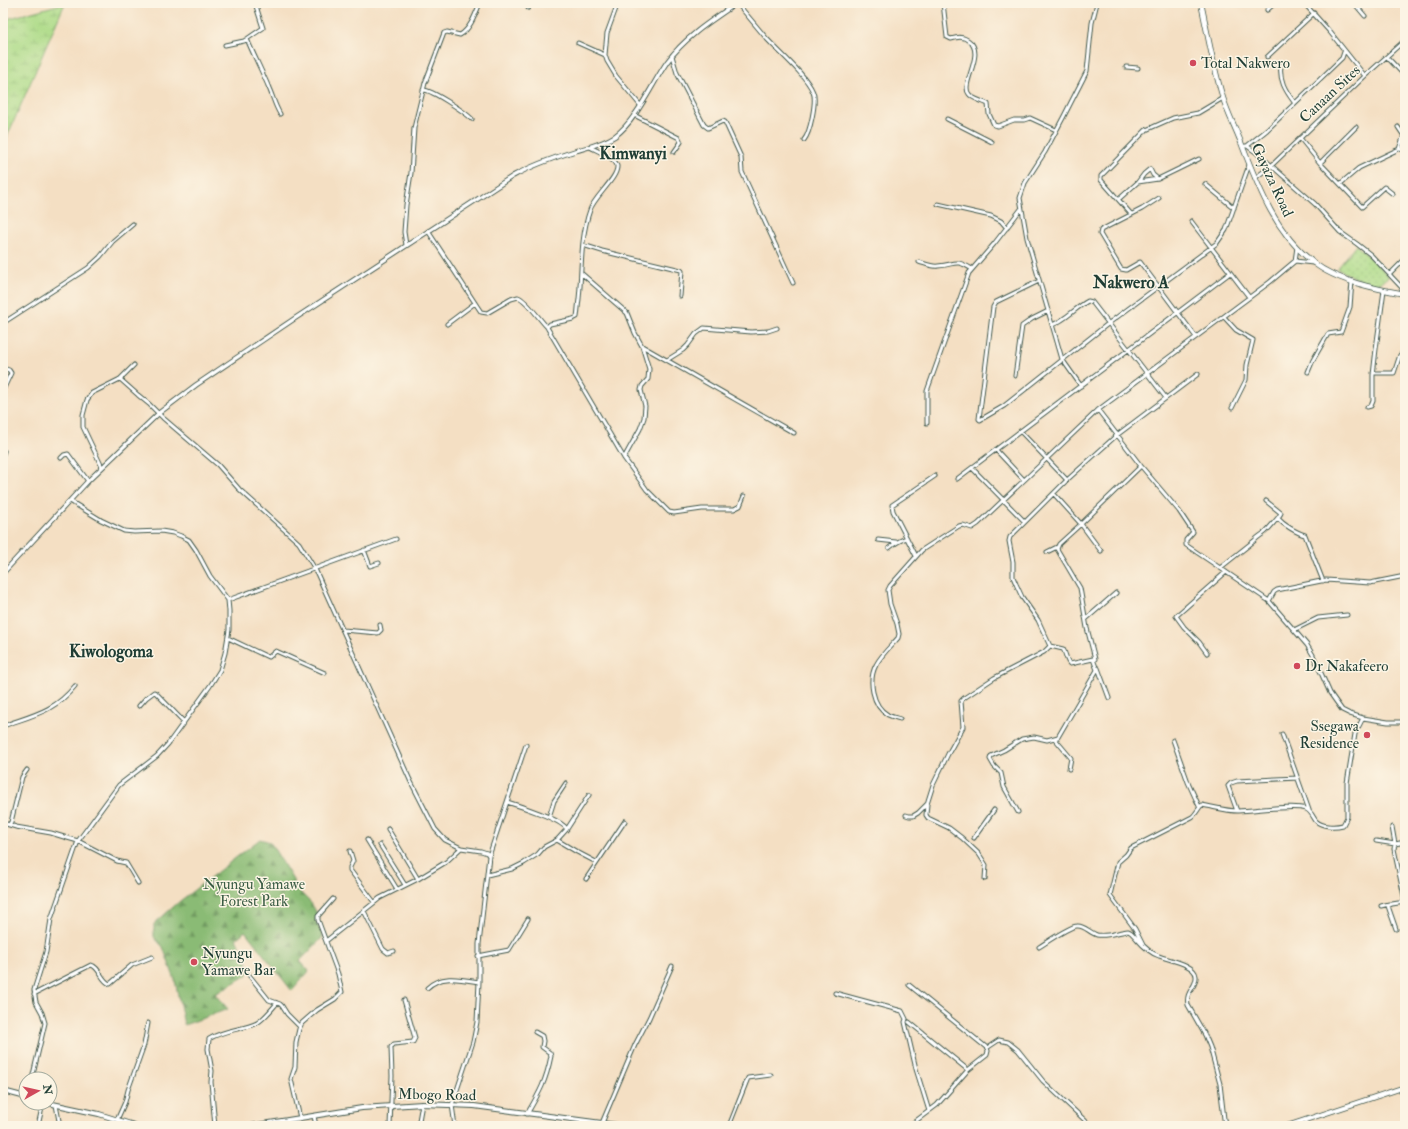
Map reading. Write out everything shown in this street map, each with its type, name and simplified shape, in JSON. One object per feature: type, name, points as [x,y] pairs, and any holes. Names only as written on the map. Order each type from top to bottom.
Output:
[{"type":"main road","name":"Gayaza Road","points":[[1201,3],[1215,71],[1223,98],[1244,146],[1249,165],[1272,214],[1285,235],[1313,263],[1331,273],[1352,281],[1384,290],[1405,293]]},
{"type":"main road","points":[[1288,1126],[1405,1087]]},
{"type":"main road","points":[[3,1091],[18,1095]]},
{"type":"main road","name":"Mbogo Road","points":[[251,1126],[265,1125],[362,1108],[422,1104],[452,1105],[624,1126]]},
{"type":"main road","points":[[58,1105],[99,1114],[137,1126]]},
{"type":"street","points":[[225,45],[244,41],[264,28],[255,3]]},
{"type":"street","points":[[406,245],[404,232],[406,204],[411,173],[414,128],[421,104],[423,90],[444,33],[447,32],[460,35],[464,33],[480,3]]},
{"type":"street","points":[[528,8],[531,3]]},
{"type":"street","points":[[618,3],[607,33],[605,55],[611,68],[640,105]]},
{"type":"street","points":[[3,573],[88,481],[159,413],[196,385],[259,342],[406,245],[527,169],[539,163],[590,147],[615,136],[634,115],[672,56],[689,38],[737,3],[767,38],[796,68],[814,94],[809,131],[804,140]]},
{"type":"street","points":[[943,3],[947,37],[951,39],[958,37],[965,39],[975,48],[975,56],[968,85],[968,92],[970,95],[988,104],[989,114],[994,125],[998,126],[1014,120],[1024,120],[1030,118],[1056,130]]},
{"type":"street","points":[[1080,386],[1062,359],[1027,238],[1020,198],[1022,189],[1067,111],[1087,71],[1092,23],[1097,3]]},
{"type":"street","points":[[1267,10],[1275,3]]},
{"type":"street","points":[[1304,3],[1338,41],[1344,52],[1365,76]]},
{"type":"street","points":[[1354,3],[1365,16]]},
{"type":"street","points":[[1267,57],[1314,13]]},
{"type":"street","points":[[248,39],[257,64],[280,114]]},
{"type":"street","name":"Canaan Sites","points":[[1255,178],[1271,166],[1405,40]]},
{"type":"street","points":[[578,44],[605,55]]},
{"type":"street","points":[[1344,52],[1342,58],[1266,130],[1244,146],[1271,166],[1315,204],[1340,232],[1371,255],[1390,274],[1405,293]]},
{"type":"street","points":[[672,56],[677,73],[704,126],[708,128],[723,121],[725,122],[741,157],[741,168],[743,175],[793,283]]},
{"type":"street","points":[[1387,56],[1405,76]]},
{"type":"street","points":[[1281,64],[1280,72],[1282,83],[1294,102]]},
{"type":"street","points":[[1126,67],[1138,68]]},
{"type":"street","points":[[423,90],[427,89],[472,119]]},
{"type":"street","points":[[1131,214],[1120,199],[1101,180],[1101,176],[1146,131],[1173,118],[1198,113],[1223,98]]},
{"type":"street","points":[[634,115],[679,138],[681,142],[674,152]]},
{"type":"street","points":[[947,119],[992,142]]},
{"type":"street","points":[[1320,163],[1356,127]]},
{"type":"street","points":[[1398,127],[1405,135],[1399,149]]},
{"type":"street","points":[[1300,138],[1320,163],[1362,207],[1384,187],[1393,194]]},
{"type":"street","points":[[547,327],[550,324],[577,317],[582,273],[583,245],[587,218],[594,200],[612,178],[617,167],[614,160],[590,147]]},
{"type":"street","points":[[1340,184],[1359,168],[1399,149],[1405,150]]},
{"type":"street","points":[[1138,182],[1158,179],[1199,159]]},
{"type":"street","points":[[1040,281],[996,302],[993,307],[979,420],[982,420],[1004,406],[1109,323],[1217,244],[1226,230],[1249,165]]},
{"type":"street","points":[[1120,199],[1150,169],[1158,179]]},
{"type":"street","points":[[1205,184],[1234,208]]},
{"type":"street","points":[[1159,198],[1101,230],[1100,234],[1121,269],[1126,270],[1140,262],[1157,287],[1196,337]]},
{"type":"street","points":[[938,204],[991,216],[1001,221],[1006,228]]},
{"type":"street","points":[[927,423],[928,391],[972,269],[994,244],[1021,209]]},
{"type":"street","points":[[1191,221],[1249,297]]},
{"type":"street","points":[[3,323],[84,270],[100,257],[113,241],[133,224]]},
{"type":"street","points":[[428,231],[482,312],[487,313],[511,299],[518,297],[524,300],[535,315],[547,327],[624,458],[647,490],[671,513],[702,509],[734,509],[740,506],[744,496]]},
{"type":"street","points":[[583,245],[681,270],[680,296]]},
{"type":"street","points":[[900,719],[888,715],[881,709],[876,700],[872,683],[876,665],[898,638],[899,634],[890,604],[889,588],[892,583],[928,545],[956,528],[963,526],[972,528],[1098,410],[1270,282],[1295,261],[1297,247]]},
{"type":"street","points":[[1390,274],[1405,259]]},
{"type":"street","points":[[1295,261],[1313,263]]},
{"type":"street","points":[[919,262],[932,266],[938,266],[959,262],[972,269]]},
{"type":"street","points":[[582,273],[627,313],[642,346],[650,372],[648,379],[642,386],[641,390],[645,412],[640,429],[624,458]]},
{"type":"street","points":[[957,479],[1230,273]]},
{"type":"street","points":[[1308,372],[1328,334],[1341,332],[1350,307],[1352,281]]},
{"type":"street","points":[[1367,407],[1371,406],[1372,401],[1373,373],[1384,290]]},
{"type":"street","points":[[1052,325],[1060,322],[1084,303],[1090,301],[1095,305],[1166,398]]},
{"type":"street","points":[[447,324],[475,303]]},
{"type":"street","points":[[1015,376],[1022,326],[1048,311]]},
{"type":"street","points":[[1224,317],[1236,330],[1253,340],[1247,365],[1246,380],[1232,408]]},
{"type":"street","points":[[667,360],[683,350],[696,334],[704,328],[751,332],[768,331],[777,328]]},
{"type":"street","points":[[642,346],[794,433]]},
{"type":"street","points":[[1373,373],[1394,373],[1400,355]]},
{"type":"street","points":[[102,467],[86,434],[83,422],[83,415],[87,400],[90,395],[120,379],[134,365]]},
{"type":"street","points":[[3,368],[9,370],[11,373],[3,390]]},
{"type":"street","points":[[1050,646],[1038,620],[1022,597],[1014,577],[1009,541],[1010,537],[1068,480],[1117,435],[1198,374]]},
{"type":"street","points":[[120,379],[218,465],[239,489],[299,543],[315,569],[423,808],[440,835],[461,848],[481,851],[487,853],[489,856]]},
{"type":"street","points":[[1098,410],[1141,466],[1179,511],[1193,532],[1186,540],[1186,544],[1269,601],[1313,655],[1330,693],[1342,710],[1363,718],[1388,722],[1405,722]]},
{"type":"street","points":[[1020,431],[1068,480]]},
{"type":"street","points":[[996,450],[1024,480]]},
{"type":"street","points":[[61,458],[68,454],[88,481]]},
{"type":"street","points":[[1047,552],[1057,547],[1141,466]]},
{"type":"street","points":[[972,468],[1025,522]]},
{"type":"street","points":[[916,556],[893,511],[892,505],[935,476]]},
{"type":"street","points":[[1054,494],[1081,524],[1101,551]]},
{"type":"street","points":[[34,1071],[45,1024],[34,994],[46,952],[51,919],[78,841],[119,785],[156,756],[168,744],[210,686],[220,670],[225,653],[228,638],[230,611],[228,600],[210,576],[196,550],[188,540],[181,536],[161,531],[124,531],[101,520],[70,501]]},
{"type":"street","points":[[1220,568],[1225,562],[1254,541],[1258,536],[1266,533],[1273,522],[1281,514],[1266,501]]},
{"type":"street","points":[[1278,518],[1281,522],[1305,535],[1323,581]]},
{"type":"street","points":[[889,548],[896,542],[907,538]]},
{"type":"street","points":[[228,600],[396,539]]},
{"type":"street","points":[[878,540],[896,542]]},
{"type":"street","points":[[1057,547],[1057,551],[1080,588],[1094,655],[1109,698]]},
{"type":"street","points":[[364,550],[370,566],[379,563]]},
{"type":"street","points":[[1207,653],[1176,616],[1226,572]]},
{"type":"street","points":[[1269,601],[1274,592],[1278,589],[1333,580],[1370,583],[1405,576]]},
{"type":"street","points":[[1086,619],[1116,593]]},
{"type":"street","points":[[1294,630],[1318,618],[1347,615]]},
{"type":"street","points":[[343,630],[378,633],[381,630],[380,625]]},
{"type":"street","points":[[228,638],[268,657],[276,651],[325,673]]},
{"type":"street","points":[[1018,812],[1004,787],[1001,773],[990,758],[1022,738],[1029,737],[1047,740],[1058,737],[1097,670],[1093,658],[1070,664],[1063,649],[1050,646]]},
{"type":"street","points":[[985,879],[986,865],[979,854],[949,828],[928,818],[926,815],[927,804],[933,785],[963,727],[961,701],[994,678],[1044,652],[1050,646]]},
{"type":"street","points":[[3,726],[48,709],[63,700],[75,686]]},
{"type":"street","points":[[139,706],[152,692],[156,693],[184,722]]},
{"type":"street","points":[[1282,734],[1309,810],[1317,822],[1323,825],[1339,826],[1344,823],[1347,817],[1348,783],[1355,734],[1363,718]]},
{"type":"street","points":[[1405,730],[1405,758]]},
{"type":"street","points":[[1055,739],[1071,758],[1069,769]]},
{"type":"street","points":[[1143,945],[1135,929],[1110,895],[1118,862],[1131,848],[1197,813],[1199,806],[1185,776],[1174,740]]},
{"type":"street","points":[[455,1126],[452,1105],[476,1031],[479,982],[478,956],[481,917],[489,856],[526,745]]},
{"type":"street","points":[[9,825],[22,777],[27,770]]},
{"type":"street","points":[[1237,811],[1228,786],[1230,783],[1237,781],[1298,778]]},
{"type":"street","points":[[549,817],[554,801],[566,783]]},
{"type":"street","points":[[487,875],[512,869],[524,863],[557,840],[567,829],[589,795]]},
{"type":"street","points":[[508,802],[549,817],[565,826],[567,829]]},
{"type":"street","points":[[906,815],[913,816],[927,804]]},
{"type":"street","points":[[1199,806],[1202,805],[1237,811],[1286,808],[1309,810]]},
{"type":"street","points":[[974,838],[994,810]]},
{"type":"street","points":[[586,879],[625,821]]},
{"type":"street","points":[[3,823],[16,827],[51,833],[78,841],[117,861],[126,863],[138,883]]},
{"type":"street","points":[[1392,827],[1395,844],[1394,849],[1405,897]]},
{"type":"street","points":[[388,829],[418,879]]},
{"type":"street","points":[[367,840],[397,889]]},
{"type":"street","points":[[557,840],[596,862]]},
{"type":"street","points":[[1376,841],[1395,844],[1405,842]]},
{"type":"street","points":[[380,845],[405,885]]},
{"type":"street","points":[[326,941],[374,902],[418,879],[446,862],[461,848]]},
{"type":"street","points":[[350,851],[353,861],[350,870],[374,902]]},
{"type":"street","points":[[1381,906],[1401,902],[1405,897]]},
{"type":"street","points":[[1396,929],[1388,906],[1405,897]]},
{"type":"street","points":[[300,1118],[291,1079],[295,1067],[296,1042],[300,1027],[317,1010],[342,993],[341,985],[318,918],[332,899]]},
{"type":"street","points":[[364,911],[383,949],[388,953],[394,951]]},
{"type":"street","points":[[478,956],[509,950],[528,918]]},
{"type":"street","points":[[1039,947],[1070,927],[1082,926],[1092,933],[1100,935],[1130,931],[1154,954],[1184,965],[1194,971],[1196,975],[1196,982],[1188,994],[1188,1005],[1210,1047],[1220,1084],[1224,1119],[1230,1126]]},
{"type":"street","points":[[34,994],[91,966],[95,967],[106,982],[110,984],[132,965],[152,957]]},
{"type":"street","points":[[602,1123],[635,1045],[649,1018],[672,966]]},
{"type":"street","points":[[245,970],[269,1000],[282,1006],[300,1027]]},
{"type":"street","points":[[427,988],[432,983],[451,978],[479,982]]},
{"type":"street","points":[[909,985],[987,1048],[988,1051],[987,1055],[968,1070],[937,1104],[909,1126]]},
{"type":"street","points":[[835,993],[902,1010],[906,1019],[905,1022],[916,1069],[929,1110]]},
{"type":"street","points":[[390,1126],[392,1076],[391,1047],[394,1044],[413,1042],[415,1038],[404,1000]]},
{"type":"street","points":[[215,1126],[211,1082],[212,1071],[208,1049],[210,1039],[233,1029],[255,1024],[277,1003]]},
{"type":"street","points":[[909,1022],[968,1070]]},
{"type":"street","points":[[116,1120],[125,1102],[144,1045],[148,1024]]},
{"type":"street","points":[[527,1114],[546,1080],[551,1056],[550,1053],[542,1047],[542,1036],[535,1032]]},
{"type":"street","points":[[987,1048],[999,1040],[1008,1042],[1018,1050],[1043,1081],[1091,1126]]},
{"type":"street","points":[[729,1126],[748,1078],[754,1076],[764,1077],[771,1075]]},
{"type":"street","points":[[418,1126],[422,1104]]},
{"type":"street","points":[[38,1126],[41,1111]]},
{"type":"street","points":[[57,1111],[60,1126]]},
{"type":"street","points":[[314,1116],[316,1126]]},
{"type":"street","points":[[582,1126],[583,1121]]},
{"type":"street","points":[[914,1122],[918,1126]]},
{"type":"green space","points":[[65,3],[3,146],[3,20]]},
{"type":"green space","points":[[1356,245],[1389,276],[1379,284],[1368,284],[1337,269]]},
{"type":"green space","name":"Nyungu Yamawe Forest Park","points":[[260,839],[270,842],[293,880],[294,886],[311,903],[318,915],[315,919],[323,937],[300,961],[309,971],[292,991],[245,931],[236,939],[250,970],[247,975],[215,994],[228,1009],[184,1025],[175,980],[163,947],[154,937],[154,924],[180,901]]},
{"type":"place","name":"Total Nakwero","points":[[1193,63]]},
{"type":"place","name":"Dr Nakafeero","points":[[1297,666]]},
{"type":"place","name":"Ssegawa Residence","points":[[1367,735]]},
{"type":"place","name":"Nyungu Yamawe Bar","points":[[194,962]]},
{"type":"district","name":"Kimwanyi","points":[[633,153]]},
{"type":"district","name":"Nakwero A","points":[[1131,282]]},
{"type":"district","name":"Kiwologoma","points":[[111,651]]}]
